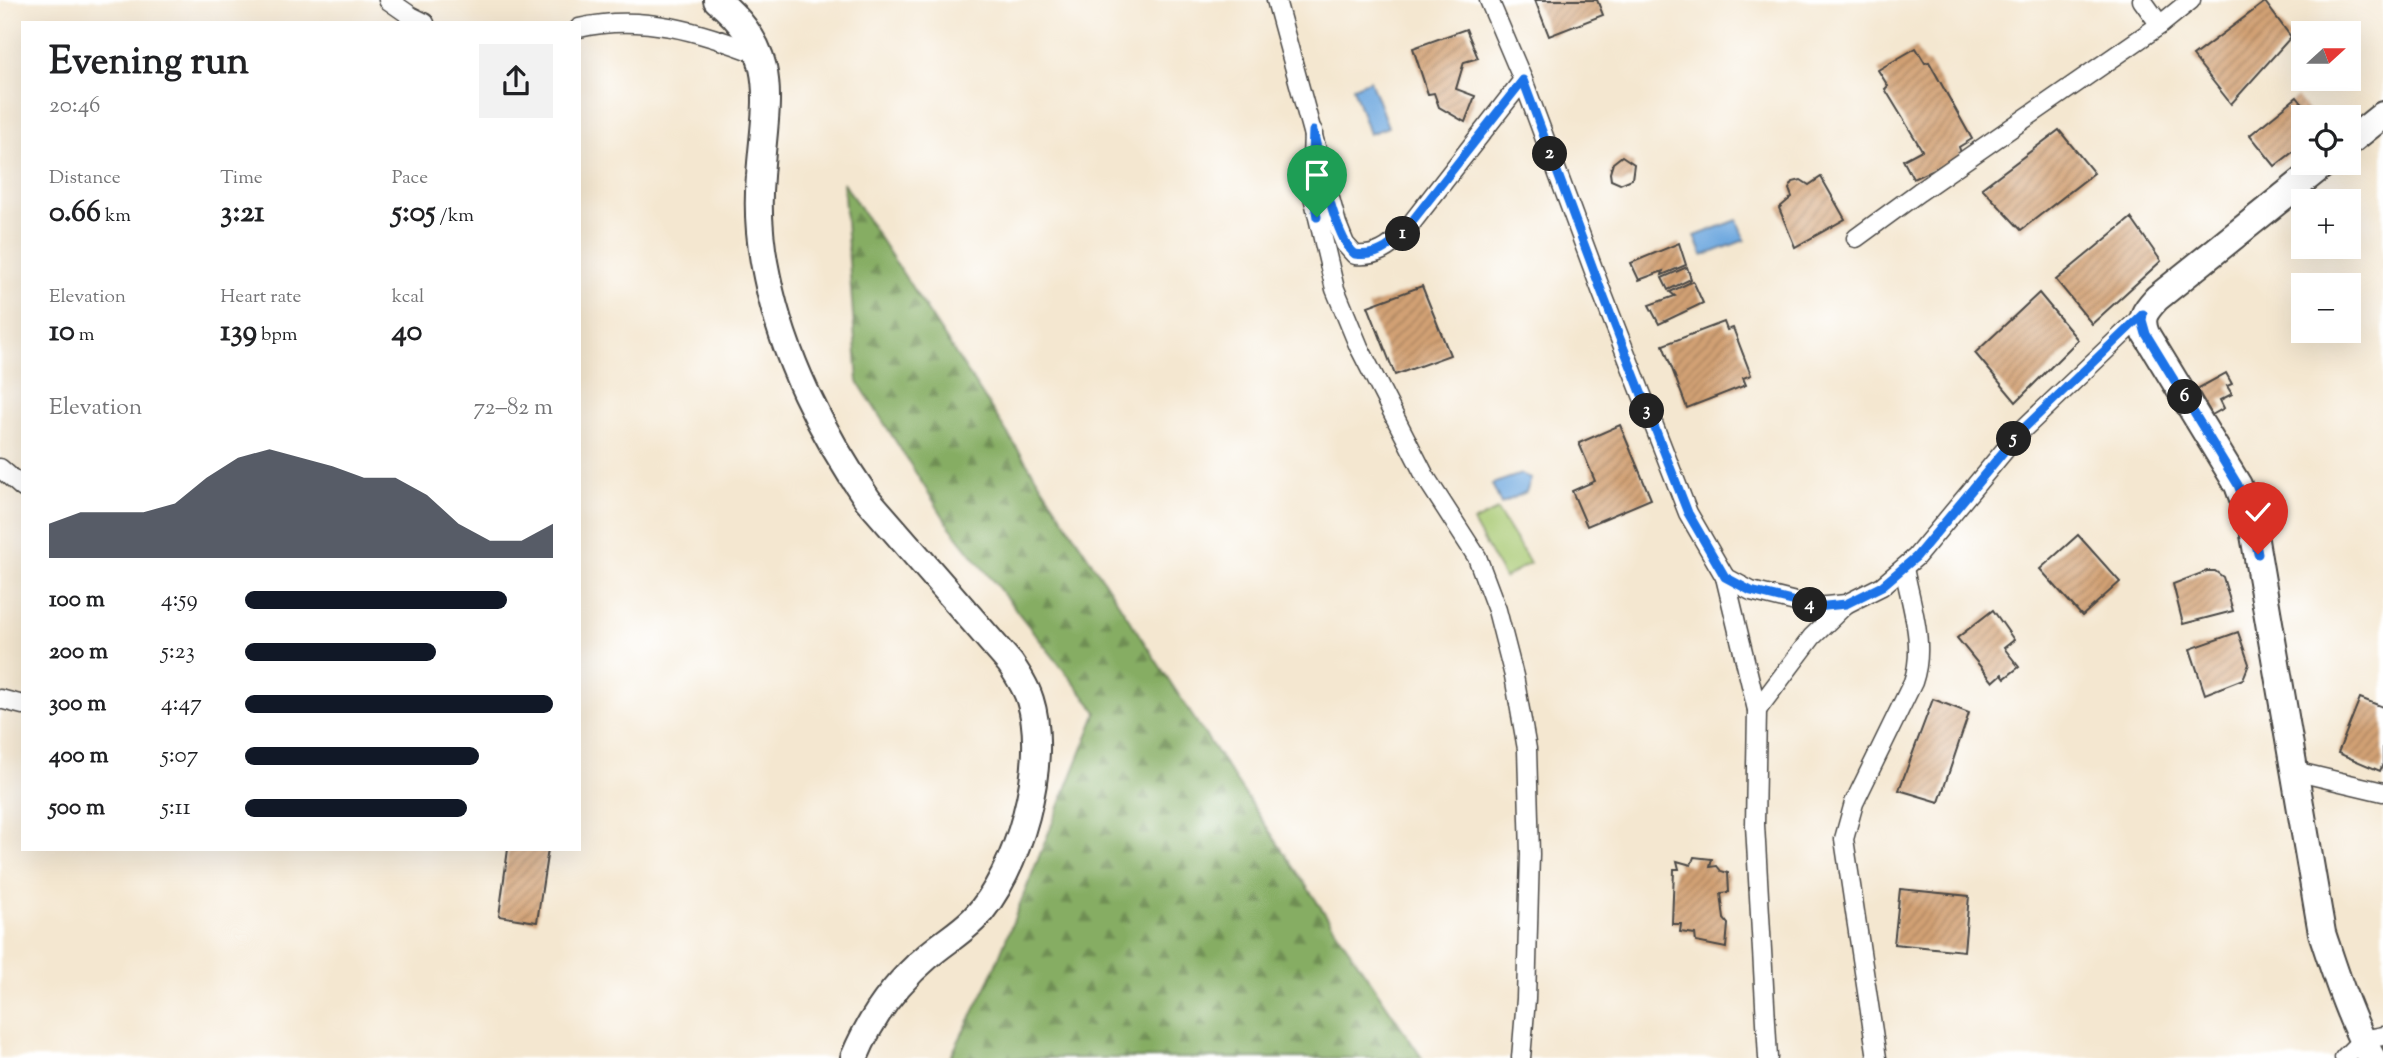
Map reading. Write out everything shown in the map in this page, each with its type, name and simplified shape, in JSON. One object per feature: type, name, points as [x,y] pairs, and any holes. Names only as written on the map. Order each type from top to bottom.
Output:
[{"type":"street","points":[[388,0],[421,21]]},
{"type":"street","points":[[717,0],[749,34],[761,55],[766,74],[759,191],[765,264],[771,294],[797,371],[848,471],[893,530],[1010,663],[1022,681],[1035,722],[1035,753],[1028,806],[1004,876],[993,896],[972,920],[926,958],[889,996],[869,1024],[854,1058]]},
{"type":"street","points":[[1276,0],[1334,212],[1345,244],[1355,254],[1373,254],[1389,247],[1402,234],[1523,80]]},
{"type":"street","points":[[1489,0],[1523,80],[1688,513],[1725,577],[1757,710],[1755,825],[1768,1058]]},
{"type":"street","points":[[2142,0],[2160,25]]},
{"type":"street","points":[[1856,239],[1919,191],[2160,25],[2192,0]]},
{"type":"street","points":[[581,28],[610,22],[640,22],[716,39],[761,55]]},
{"type":"street","points":[[2361,133],[2383,115]]},
{"type":"street","points":[[1313,131],[1311,188],[1335,289],[1359,347],[1426,478],[1477,557],[1497,610],[1514,676],[1527,749],[1530,841],[1526,999],[1521,1058]]},
{"type":"street","points":[[1757,710],[1812,637],[1846,604],[1882,586],[1916,557],[2019,433],[2157,298],[2310,175]]},
{"type":"street","points":[[2143,314],[2146,334],[2245,500],[2254,534],[2322,933],[2338,982],[2365,1048]]},
{"type":"street","points":[[0,468],[21,486]]},
{"type":"street","points":[[1877,1058],[1844,839],[1854,803],[1919,665],[1919,644],[1904,568]]},
{"type":"street","points":[[1725,577],[1751,591],[1816,607],[1846,604]]},
{"type":"street","points":[[0,699],[21,704]]},
{"type":"street","points":[[2294,771],[2383,792]]},
{"type":"green space","points":[[843,182],[1201,729],[1422,1058],[950,1058],[990,979],[1097,712],[950,527],[858,382]]},
{"type":"green space","points":[[1497,510],[1530,563],[1504,578],[1473,522]]},
{"type":"water","points":[[1370,80],[1388,127],[1369,134],[1353,87]]},
{"type":"water","points":[[1737,220],[1745,240],[1703,256],[1695,236]]},
{"type":"water","points":[[1521,474],[1531,479],[1526,492],[1501,504],[1492,484]]},
{"type":"building","points":[[1535,0],[1597,0],[1603,15],[1549,36]]},
{"type":"building","points":[[2265,2],[2291,37],[2231,104],[2193,56]]},
{"type":"building","points":[[1466,29],[1478,58],[1464,62],[1456,89],[1475,96],[1465,122],[1439,107],[1434,93],[1428,94],[1413,48]]},
{"type":"building","points":[[1916,48],[1925,63],[1929,62],[1972,139],[1959,147],[1962,156],[1913,179],[1903,160],[1922,150],[1885,89],[1888,86],[1878,70]]},
{"type":"building","points":[[2297,97],[2303,105],[2291,105],[2291,153],[2275,166],[2250,135]]},
{"type":"building","points":[[2059,130],[2094,173],[2021,230],[1982,188]]},
{"type":"building","points":[[1622,156],[1634,164],[1632,179],[1620,184],[1611,180],[1610,173],[1613,163]]},
{"type":"building","points":[[1821,177],[1845,219],[1795,247],[1779,208],[1792,197],[1789,189],[1793,182],[1801,180],[1809,185]]},
{"type":"building","points":[[2131,218],[2161,261],[2092,324],[2056,280]]},
{"type":"building","points":[[1679,243],[1686,265],[1662,275],[1663,271],[1639,280],[1631,263]]},
{"type":"building","points":[[1687,267],[1691,279],[1668,290],[1662,278]]},
{"type":"building","points":[[1693,281],[1703,303],[1659,324],[1649,305],[1675,296],[1670,292]]},
{"type":"building","points":[[1422,286],[1450,355],[1395,375],[1368,306]]},
{"type":"building","points":[[2039,293],[2078,340],[2016,402],[1975,353]]},
{"type":"building","points":[[1724,322],[1727,330],[1733,328],[1751,375],[1743,378],[1746,385],[1687,408],[1663,345]]},
{"type":"building","points":[[2226,373],[2232,384],[2227,386],[2232,394],[2220,400],[2224,408],[2212,415],[2197,389]]},
{"type":"building","points":[[1620,425],[1651,499],[1587,526],[1572,491],[1595,481],[1579,443]]},
{"type":"building","points":[[2078,535],[2120,582],[2082,616],[2040,569]]},
{"type":"building","points":[[2207,571],[2215,571],[2223,577],[2233,611],[2183,624],[2173,584]]},
{"type":"building","points":[[1993,610],[2014,640],[2004,648],[2019,667],[2005,678],[2002,674],[1993,682],[1957,638]]},
{"type":"building","points":[[2238,632],[2249,664],[2243,679],[2205,694],[2190,649]]},
{"type":"building","points":[[2360,698],[2383,707],[2383,764],[2380,771],[2338,753]]},
{"type":"building","points":[[1933,699],[1969,713],[1939,802],[1899,790]]},
{"type":"building","points":[[508,851],[548,851],[537,922],[499,916]]},
{"type":"building","points":[[1694,857],[1712,859],[1710,867],[1717,866],[1728,873],[1729,892],[1721,893],[1724,919],[1728,924],[1726,948],[1696,942],[1695,934],[1680,932],[1681,924],[1672,924],[1674,869],[1679,869],[1677,861],[1691,865]]},
{"type":"building","points":[[1900,889],[1969,896],[1964,951],[1894,944]]},
{"type":"route","points":[[1317,217],[1311,188],[1313,131],[1345,244],[1355,254],[1373,254],[1389,247],[1402,234],[1523,80],[1688,513],[1725,577],[1751,591],[1816,607],[1846,604],[1882,586],[1916,557],[2019,433],[2143,314],[2146,334],[2238,485],[2252,523],[2258,554]]}]
